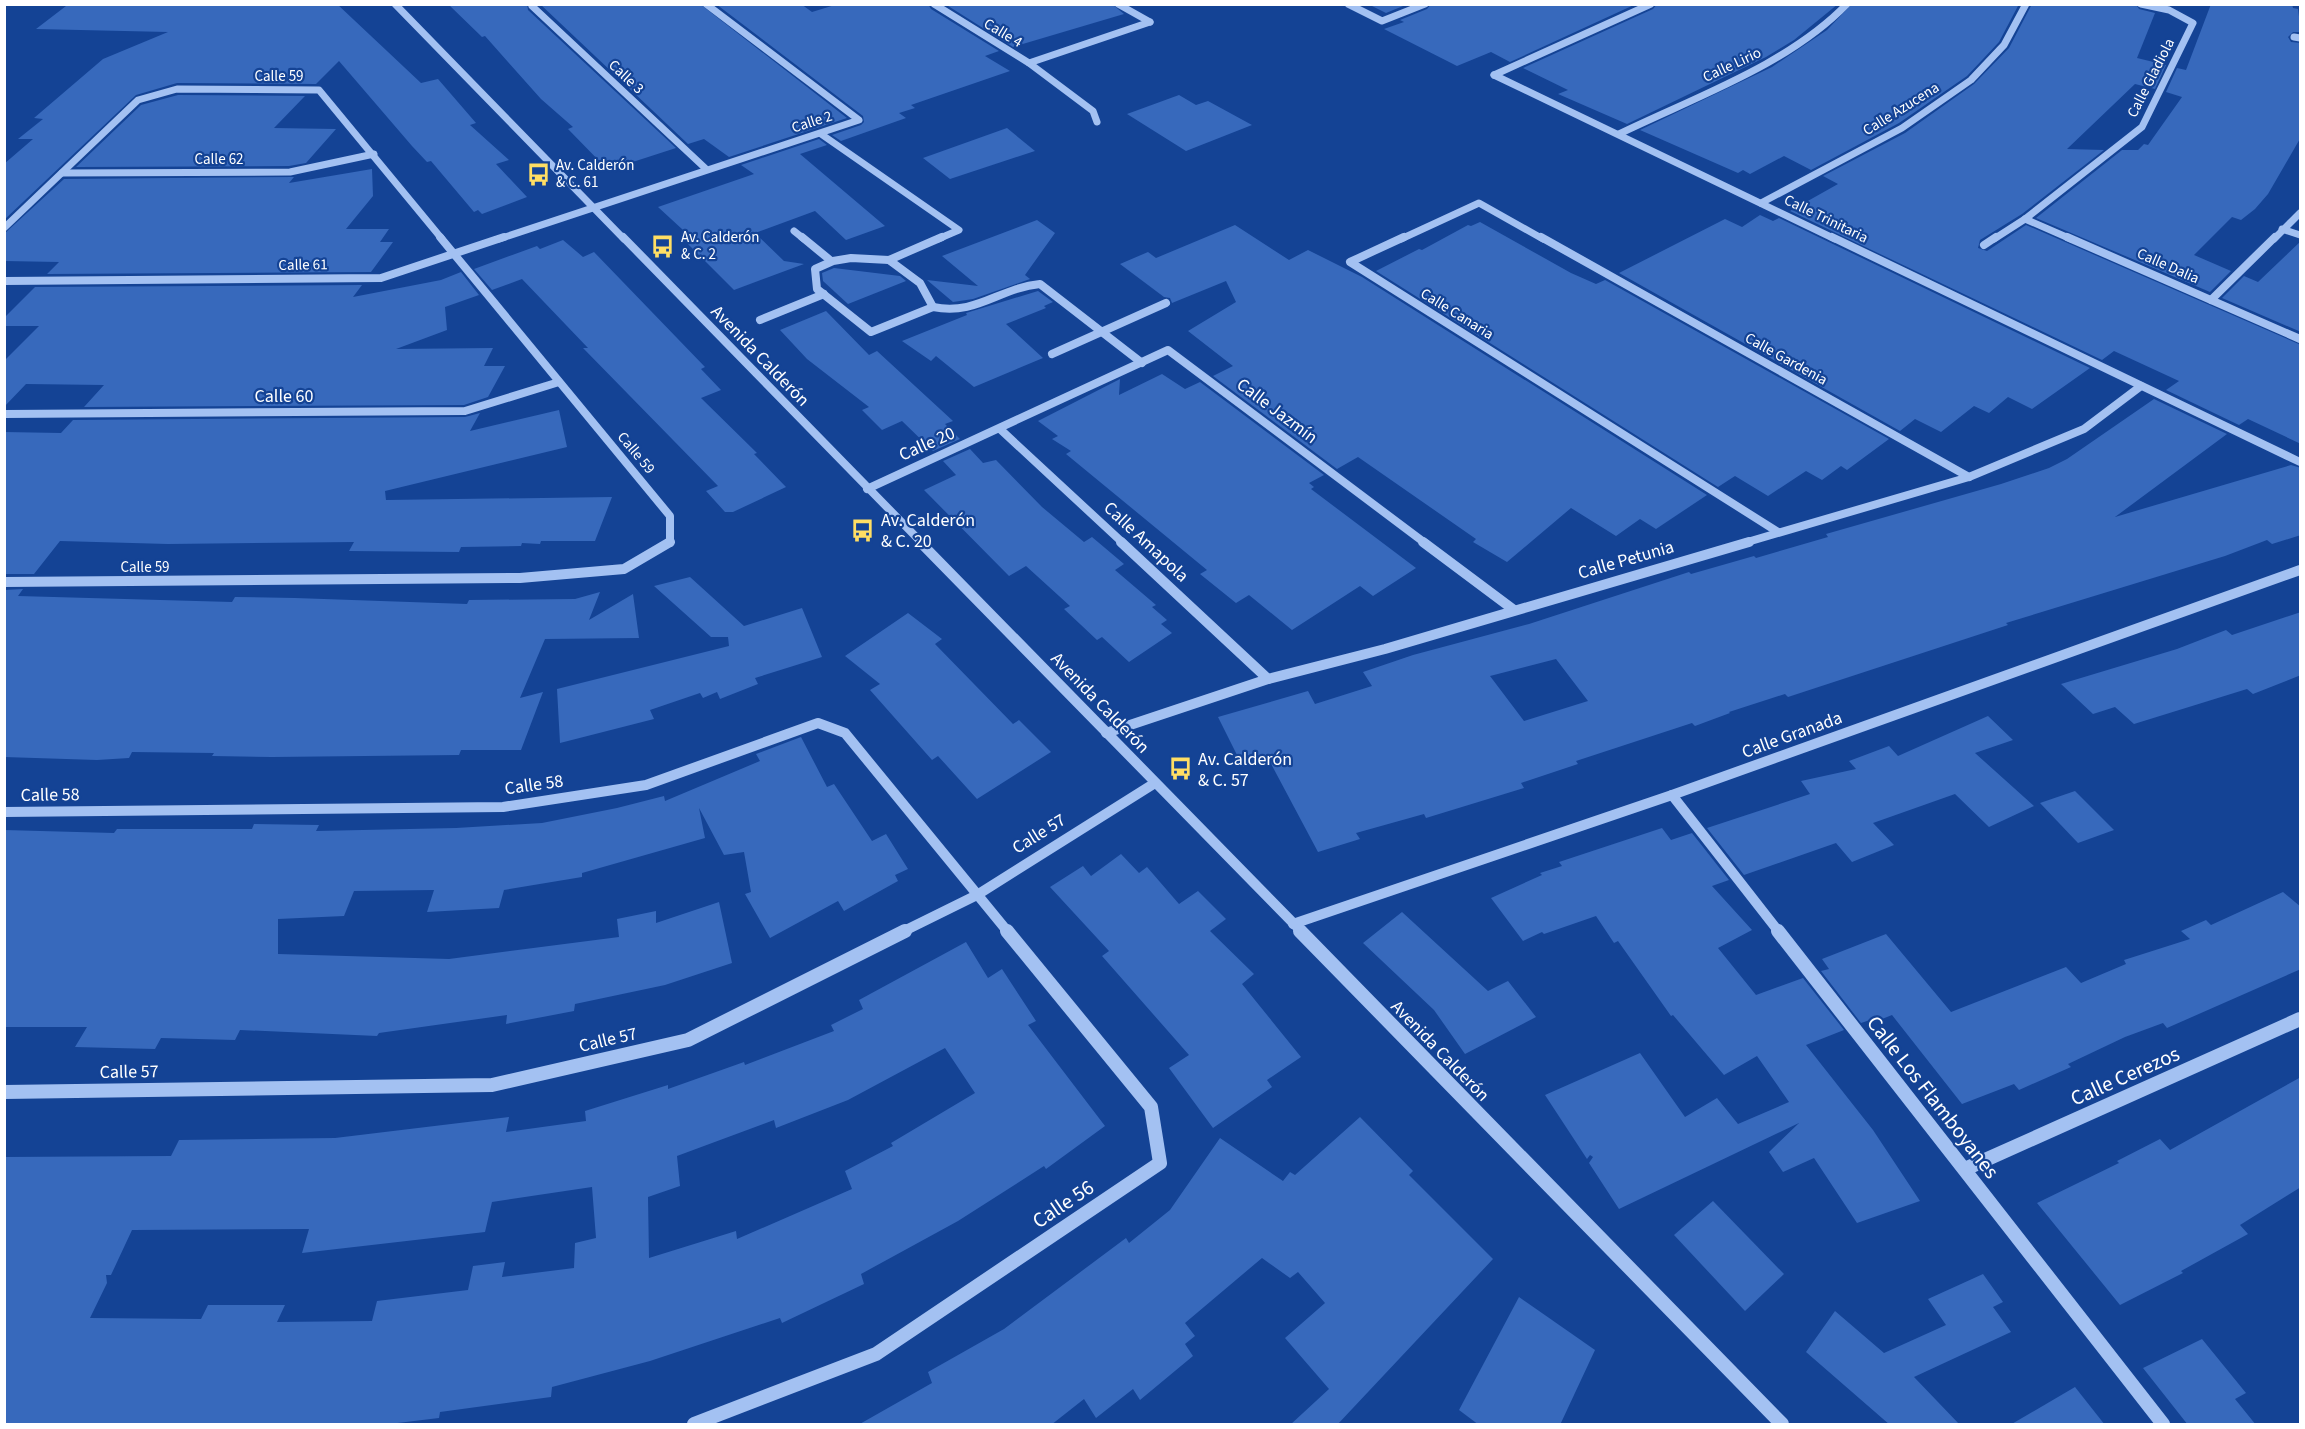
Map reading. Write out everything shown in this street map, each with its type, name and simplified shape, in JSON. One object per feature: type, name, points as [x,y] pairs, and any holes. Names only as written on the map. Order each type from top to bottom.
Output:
[{"type":"street","name":"Avenida Calderón","points":[[395,4],[1782,1425]]},
{"type":"street","name":"Calle 3","points":[[534,4],[532,6],[705,168]]},
{"type":"street","name":"Calle 2","points":[[591,206],[859,120],[706,4]]},
{"type":"street","name":"Calle 4","points":[[934,4],[1029,63],[1092,111],[1097,122]]},
{"type":"street","points":[[1029,63],[1150,22],[1118,4]]},
{"type":"street","points":[[1348,4],[1382,21],[1425,4]]},
{"type":"street","name":"Calle Trinitaria","points":[[1651,4],[1494,75],[2301,462]]},
{"type":"street","name":"Calle Lirio","points":[[1619,134],[1790,52],[1824,28],[1847,4]]},
{"type":"street","name":"Calle Azucena","points":[[1761,203],[1902,128],[1971,80],[2004,45],[2026,4]]},
{"type":"street","name":"Calle Gladiola","points":[[2025,219],[2142,127],[2193,23],[2169,10],[2141,4]]},
{"type":"street","name":"Calle 59","points":[[4,228],[138,100],[177,89],[319,90],[670,516],[670,544],[624,569],[520,578],[4,582]]},
{"type":"street","points":[[821,134],[959,230],[889,260],[848,256],[830,260],[815,269],[817,289],[871,332],[933,307],[956,312],[1026,285],[1040,284],[1142,363]]},
{"type":"street","name":"Calle 62","points":[[62,173],[290,171],[374,154]]},
{"type":"street","name":"Calle Canaria","points":[[1589,265],[1479,203],[1350,262],[1778,532]]},
{"type":"street","name":"Calle 61","points":[[4,281],[381,278],[456,255],[591,206]]},
{"type":"street","points":[[2211,300],[2301,213]]},
{"type":"street","points":[[1984,245],[2025,219]]},
{"type":"street","name":"Calle Dalia","points":[[2025,219],[2301,339]]},
{"type":"street","points":[[2282,229],[2301,235]]},
{"type":"street","points":[[794,231],[830,260]]},
{"type":"street","points":[[889,260],[920,283],[933,307]]},
{"type":"street","name":"Calle Gardenia","points":[[1589,265],[1969,477]]},
{"type":"street","points":[[760,320],[824,294]]},
{"type":"street","points":[[1052,354],[1166,303]]},
{"type":"street","name":"Calle Jazmín","points":[[1000,429],[1168,350],[1514,610]]},
{"type":"street","name":"Calle 60","points":[[4,414],[465,411],[559,382]]},
{"type":"street","name":"Calle Petunia","points":[[1106,733],[1268,679],[1385,649],[1969,477],[2084,429],[2141,386]]},
{"type":"street","name":"Calle 20","points":[[867,489],[1000,429]]},
{"type":"street","name":"Calle Amapola","points":[[1000,429],[1268,679]]},
{"type":"street","name":"Calle Granada","points":[[1293,924],[1672,795],[2301,570]]},
{"type":"street","name":"Calle 58","points":[[4,812],[503,807],[646,785],[818,723],[845,732],[977,895]]},
{"type":"street","name":"Calle 57","points":[[4,1092],[492,1085],[688,1040],[977,895],[1155,783]]},
{"type":"street","name":"Calle Los Flamboyanes","points":[[1672,795],[2163,1425]]},
{"type":"street","name":"Calle 56","points":[[694,1425],[876,1354],[1160,1163],[1151,1107],[977,895]]},
{"type":"street","name":"Calle Cerezos","points":[[1965,1169],[2301,1019]]},
{"type":"building","points":[[337,4],[421,83],[438,79],[476,123],[470,125],[509,160],[496,164],[527,197],[482,214],[478,210],[474,212],[431,161],[427,162],[412,146],[339,61],[316,84],[177,83],[136,95],[4,220],[4,164],[33,139],[18,139],[43,119],[34,118],[103,59],[168,32],[36,29],[66,6]]},
{"type":"building","points":[[448,4],[527,4],[528,10],[676,148],[608,170],[568,129],[573,127],[541,99],[485,36],[482,37]]},
{"type":"building","points":[[540,4],[700,4],[847,118],[729,157],[704,139],[688,144]]},
{"type":"building","points":[[716,4],[801,4],[812,12],[838,4],[928,4],[931,9],[999,51],[985,56],[1010,71],[911,105],[915,108],[899,113],[906,118],[841,141],[832,135],[861,125],[864,122],[863,116]]},
{"type":"building","points":[[945,4],[1112,4],[1124,14],[1013,47]]},
{"type":"building","points":[[1368,4],[1408,4],[1386,13]]},
{"type":"building","points":[[1431,4],[1636,4],[1510,62],[1491,52],[1457,66],[1384,29],[1404,22],[1400,20],[1427,9]]},
{"type":"building","points":[[1657,4],[1838,4],[1794,40],[1766,57],[1627,124],[1558,94],[1568,90],[1523,68],[1653,9]]},
{"type":"building","points":[[1852,4],[2019,4],[1999,42],[1967,76],[1899,123],[1811,170],[1784,156],[1750,174],[1743,170],[1738,173],[1640,130],[1772,67],[1827,30]]},
{"type":"building","points":[[2032,4],[2136,4],[2139,9],[2155,13],[2137,58],[2166,65],[2155,89],[2135,84],[2067,149],[2104,150],[2022,214],[1980,240],[1978,248],[1987,251],[2026,225],[2301,345],[2301,444],[2248,419],[2239,425],[2166,390],[2179,381],[2114,351],[2102,360],[1790,211],[1838,184],[1823,176],[1905,133],[1974,84],[2009,48]]},
{"type":"building","points":[[2211,4],[2292,4],[2293,8],[2298,9],[2301,32],[2293,32],[2288,37],[2291,42],[2301,43],[2301,137],[2268,194],[2255,209],[2241,220],[2232,217],[2194,255],[2231,271],[2210,292],[2036,218],[2122,150],[2138,150],[2144,144],[2148,145],[2182,97],[2166,92],[2177,68],[2186,70]]},
{"type":"building","points":[[178,95],[305,96],[274,128],[336,129],[306,163],[289,166],[76,167],[141,105]]},
{"type":"building","points":[[1179,95],[1196,105],[1208,101],[1252,125],[1186,151],[1127,114]]},
{"type":"building","points":[[1007,128],[1035,151],[950,179],[923,158]]},
{"type":"building","points":[[819,139],[827,145],[800,154],[885,226],[846,240],[815,211],[755,233],[784,261],[804,264],[734,290],[688,244],[695,241],[658,207],[754,174],[741,165]]},
{"type":"building","points":[[372,169],[373,196],[346,229],[389,229],[380,242],[393,242],[371,272],[47,274],[59,262],[4,261],[4,234],[64,179],[294,177],[289,183]]},
{"type":"building","points":[[1760,215],[1773,221],[1779,218],[2090,368],[2032,409],[2008,397],[1989,413],[1974,406],[1941,432],[1915,419],[1900,431],[1619,273],[1725,219],[1742,227]]},
{"type":"building","points":[[1037,220],[1055,233],[1025,275],[1030,279],[973,299],[953,302],[927,280],[978,286],[942,256]]},
{"type":"building","points":[[1480,222],[1571,273],[1596,284],[1605,280],[1889,439],[1847,470],[1841,466],[1822,480],[1806,471],[1768,496],[1735,476],[1718,487],[1376,271],[1468,225]]},
{"type":"building","points":[[1235,225],[1289,260],[1308,250],[1362,277],[1707,495],[1656,529],[1640,519],[1616,536],[1571,508],[1507,562],[1473,542],[1476,539],[1358,457],[1337,469],[1213,376],[1233,366],[1188,331],[1236,302],[1226,281],[1172,303],[1170,298],[1164,297],[1120,264],[1148,252],[1156,258]]},
{"type":"building","points":[[563,240],[583,257],[594,252],[705,367],[701,369],[721,390],[701,398],[757,453],[754,454],[786,487],[733,512],[725,512],[706,491],[718,486],[583,348],[588,348],[522,279],[492,290],[474,269],[537,246],[540,249]]},
{"type":"building","points":[[2301,241],[2301,332],[2222,298],[2244,276],[2258,282]]},
{"type":"building","points":[[834,268],[900,276],[906,281],[848,304],[823,281],[822,273]]},
{"type":"building","points":[[461,272],[479,295],[445,307],[447,330],[396,349],[493,348],[484,366],[505,366],[488,397],[464,405],[84,407],[104,385],[26,384],[4,407],[4,361],[39,326],[4,326],[4,318],[35,287],[362,285],[353,297],[441,280]]},
{"type":"building","points":[[1038,291],[1053,302],[1044,306],[1046,308],[1006,324],[1043,358],[974,387],[936,356],[931,361],[902,341],[967,315],[966,313]]},
{"type":"building","points":[[826,311],[869,355],[877,351],[953,421],[945,424],[960,439],[933,451],[902,421],[882,430],[862,410],[869,407],[807,359],[780,330]]},
{"type":"building","points":[[1162,374],[1185,389],[1200,382],[1324,475],[1309,483],[1314,487],[1311,489],[1416,568],[1373,596],[1360,586],[1292,630],[1249,595],[1236,603],[1200,574],[1207,570],[1066,454],[1071,451],[1052,439],[1058,436],[1038,421],[1120,379],[1119,395]]},
{"type":"building","points":[[2154,399],[2227,434],[2115,517],[2291,465],[2301,468],[2301,535],[2272,544],[2267,540],[2225,556],[2006,623],[2008,625],[1788,697],[1785,694],[1729,712],[1695,726],[1692,723],[1576,761],[1578,764],[1521,783],[1524,788],[1426,818],[1424,814],[1356,833],[1360,839],[1318,852],[1269,760],[1243,767],[1218,717],[1308,691],[1315,704],[1372,686],[1363,672],[1413,655],[1529,624],[1689,572],[1691,574],[1754,556],[1756,558],[1828,537],[1826,534],[2001,484],[2049,468],[2067,459]],"holes":[[[1556,659],[1588,701],[1524,721],[1490,676]]]},
{"type":"building","points":[[559,410],[567,447],[385,491],[386,500],[612,497],[595,541],[541,541],[540,544],[522,543],[521,546],[461,547],[459,552],[349,551],[354,542],[168,544],[60,541],[34,574],[4,574],[4,432],[61,433],[73,420],[465,417],[480,413],[470,431]]},
{"type":"building","points":[[970,449],[983,463],[996,460],[1042,507],[1084,542],[1092,537],[1124,564],[1115,570],[1156,605],[1152,607],[1167,620],[1161,624],[1172,633],[1129,662],[1102,637],[1097,640],[1064,609],[1070,606],[1026,566],[1009,576],[924,490],[956,475],[943,461]]},
{"type":"building","points":[[690,577],[744,626],[802,608],[822,657],[755,678],[758,684],[720,699],[717,692],[703,698],[700,693],[650,710],[654,719],[560,743],[557,689],[729,646],[728,637],[711,637],[654,586]]},
{"type":"building","points":[[23,589],[18,596],[232,602],[235,597],[295,598],[467,604],[469,600],[575,599],[600,592],[589,620],[633,594],[639,638],[545,639],[520,698],[543,692],[521,750],[461,750],[459,755],[272,757],[212,756],[214,753],[132,752],[129,758],[97,760],[4,757],[4,590]]},
{"type":"building","points":[[2301,612],[2301,675],[2253,694],[2247,689],[2134,724],[2115,707],[2093,714],[2061,684],[2177,649],[2226,630],[2232,635]]},
{"type":"building","points":[[908,613],[942,639],[935,644],[1013,724],[1019,720],[1051,752],[977,799],[938,756],[932,760],[870,690],[880,684],[845,656]]},
{"type":"building","points":[[1988,716],[2013,740],[1975,753],[2034,806],[1989,827],[1955,794],[1873,823],[1894,845],[1852,862],[1836,843],[1744,875],[1707,828],[1810,794],[1801,781],[1856,769],[1849,761],[1889,746],[1898,756]]},
{"type":"building","points":[[801,737],[827,787],[834,784],[872,841],[886,834],[908,869],[895,875],[898,881],[844,911],[838,901],[770,938],[745,894],[751,892],[744,852],[724,855],[699,808],[705,838],[582,873],[582,877],[504,890],[499,908],[427,912],[434,890],[354,891],[344,916],[278,919],[278,954],[449,959],[619,937],[617,919],[656,911],[656,923],[719,902],[732,963],[665,985],[575,1004],[574,1011],[506,1024],[507,1015],[379,1033],[377,1036],[240,1030],[235,1040],[161,1038],[155,1049],[75,1047],[87,1027],[4,1027],[4,830],[114,833],[117,829],[252,829],[254,824],[319,825],[316,831],[456,828],[542,823],[664,796],[665,801],[760,761],[756,754]]},
{"type":"building","points":[[2075,791],[2114,830],[2078,843],[2040,803]]},
{"type":"building","points":[[1662,828],[1671,840],[1692,833],[1729,880],[1712,886],[1752,930],[1718,948],[1756,995],[1803,978],[1844,1030],[1806,1045],[1873,1130],[1920,1201],[1857,1223],[1814,1158],[1783,1172],[1769,1152],[1799,1123],[1619,1209],[1589,1163],[1593,1157],[1590,1155],[1587,1159],[1545,1095],[1640,1053],[1685,1117],[1717,1098],[1738,1124],[1789,1102],[1757,1056],[1724,1075],[1673,1015],[1671,1016],[1618,941],[1614,943],[1596,916],[1544,934],[1542,932],[1523,941],[1491,898],[1542,875],[1540,873],[1562,866],[1559,862]]},
{"type":"building","points":[[1121,854],[1139,873],[1147,867],[1179,904],[1198,891],[1226,919],[1210,931],[1254,974],[1242,984],[1301,1057],[1267,1080],[1272,1087],[1213,1128],[1169,1068],[1189,1055],[1102,956],[1109,951],[1050,887],[1083,866],[1091,876]]},
{"type":"building","points":[[2283,892],[2301,907],[2301,969],[2167,1028],[2163,1023],[2125,1037],[2068,1064],[2071,1067],[2019,1090],[2014,1084],[1962,1104],[1892,1015],[1872,1023],[1870,1020],[1861,1023],[1821,971],[1829,969],[1822,959],[1886,934],[1951,1012],[2066,967],[2081,983],[2126,964],[2124,960],[2190,939],[2181,931],[2206,920],[2211,925]]},
{"type":"building","points":[[1402,912],[1488,991],[1508,981],[1536,1017],[1465,1054],[1434,1010],[1363,943]]},
{"type":"building","points":[[966,942],[988,978],[1002,969],[1036,1021],[1028,1025],[1105,1126],[1046,1169],[1044,1166],[958,1221],[861,1274],[864,1284],[782,1323],[780,1318],[650,1361],[552,1387],[551,1397],[440,1412],[439,1418],[381,1425],[4,1425],[4,1157],[171,1156],[179,1140],[335,1138],[509,1117],[506,1132],[586,1121],[585,1111],[668,1085],[668,1089],[744,1062],[745,1065],[834,1031],[831,1025],[863,1009],[859,1000]],"holes":[[[945,1048],[975,1093],[891,1143],[893,1146],[845,1171],[852,1189],[737,1239],[736,1231],[649,1258],[648,1197],[680,1186],[677,1156],[774,1120],[776,1128],[848,1100]],[[592,1187],[596,1238],[575,1243],[574,1268],[502,1277],[505,1262],[473,1266],[468,1290],[377,1301],[372,1321],[277,1322],[285,1305],[208,1305],[201,1319],[90,1318],[107,1283],[106,1275],[111,1275],[132,1230],[309,1229],[302,1253],[485,1232],[492,1202]]]},
{"type":"building","points":[[2301,1077],[2301,1187],[2240,1225],[2248,1234],[2181,1271],[2183,1273],[2120,1305],[2037,1203],[2119,1163],[2117,1161],[2160,1139],[2170,1150]]},
{"type":"building","points":[[1360,1117],[1413,1171],[1409,1175],[1493,1259],[1337,1425],[1290,1425],[1329,1389],[1285,1338],[1325,1303],[1298,1272],[1290,1278],[1262,1258],[1185,1323],[1195,1336],[1185,1344],[1193,1356],[1140,1400],[1133,1389],[1096,1418],[1084,1399],[1051,1425],[858,1425],[932,1383],[928,1372],[1004,1329],[1126,1238],[1129,1243],[1170,1210],[1220,1138],[1283,1181],[1290,1172],[1295,1175]]},
{"type":"building","points":[[1713,1201],[1784,1274],[1745,1311],[1674,1235]]},
{"type":"building","points":[[1983,1274],[2003,1302],[1993,1307],[2011,1332],[1914,1377],[1960,1425],[1890,1425],[1806,1352],[1835,1311],[1884,1353],[1946,1325],[1928,1299]]},
{"type":"building","points":[[1519,1297],[1595,1350],[1560,1425],[1479,1425],[1459,1410]]},
{"type":"building","points":[[2202,1339],[2246,1393],[2235,1399],[2256,1425],[2188,1425],[2143,1368]]},
{"type":"building","points":[[2075,1387],[2105,1425],[2010,1425]]},
{"type":"place","name":"Av. Calderón & C. 61","points":[[538,174]]},
{"type":"place","name":"Av. Calderón & C. 2","points":[[663,246]]},
{"type":"place","name":"Av. Calderón & C. 20","points":[[863,530]]},
{"type":"place","name":"Av. Calderón & C. 57","points":[[1180,769]]}]
